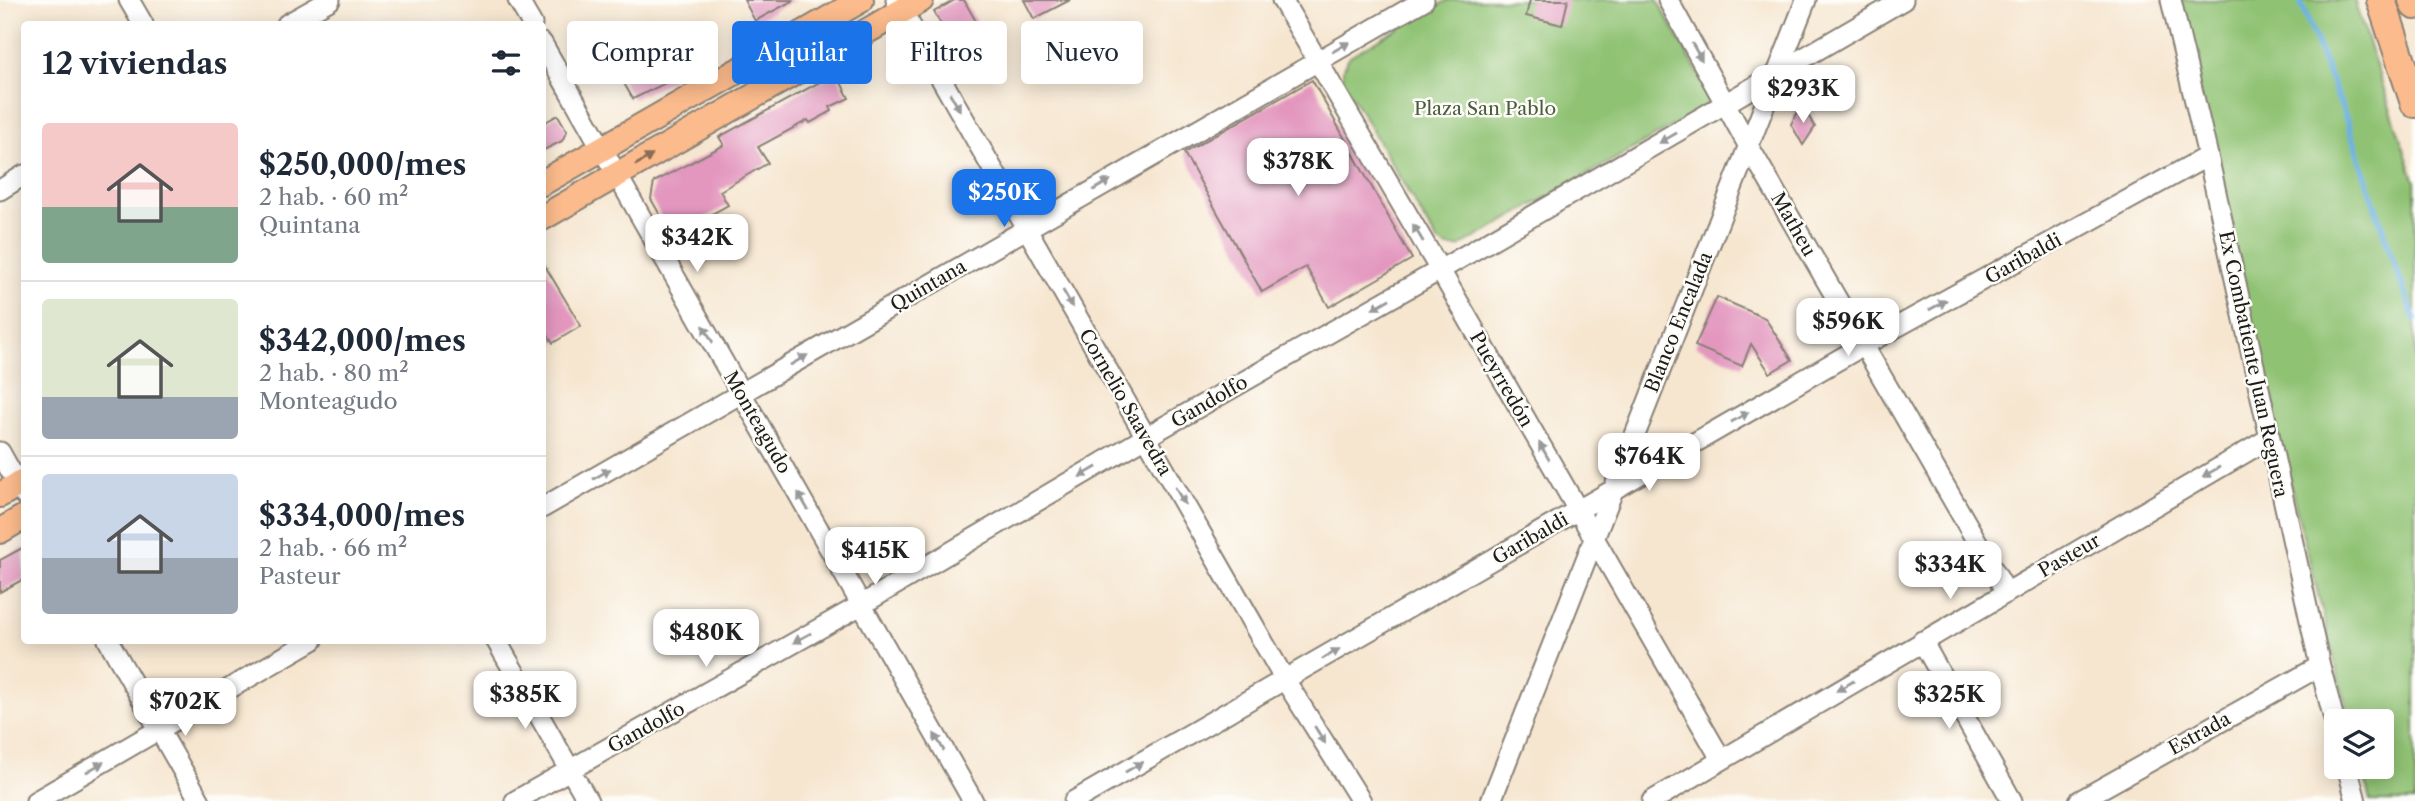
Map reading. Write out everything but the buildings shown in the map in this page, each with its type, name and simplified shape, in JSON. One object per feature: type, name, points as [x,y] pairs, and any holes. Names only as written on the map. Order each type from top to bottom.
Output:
[{"type":"highway","points":[[2379,0],[2415,103]]},
{"type":"main road","points":[[546,181],[861,0]]},
{"type":"main road","points":[[546,216],[618,176],[907,4]]},
{"type":"main road","points":[[0,531],[21,519]]},
{"type":"street","points":[[129,0],[141,21]]},
{"type":"street","points":[[292,21],[330,0]]},
{"type":"street","points":[[518,0],[530,21]]},
{"type":"street","name":"Pueyrredón","points":[[1282,0],[1721,760]]},
{"type":"street","name":"Quintana","points":[[546,506],[1424,0]]},
{"type":"street","name":"Matheu","points":[[1668,0],[1748,145],[2006,592]]},
{"type":"street","name":"Blanco Encalada","points":[[1491,801],[1805,0]]},
{"type":"street","name":"Gandolfo","points":[[515,801],[861,605],[1146,437],[1440,270],[1903,0]]},
{"type":"street","name":"Ex Combatiente Juan Reguera","points":[[2171,0],[2331,709]]},
{"type":"street","name":"Cornelio Saavedra","points":[[907,4],[1027,228],[1146,437],[1285,680],[1361,801]]},
{"type":"street","name":"Monteagudo","points":[[546,50],[973,801]]},
{"type":"street","name":"Garibaldi","points":[[1074,801],[1864,345],[2208,156]]},
{"type":"street","points":[[0,190],[21,178]]},
{"type":"street","name":"Pasteur","points":[[1652,801],[2270,438]]},
{"type":"street","points":[[0,452],[17,489]]},
{"type":"street","points":[[1922,641],[2012,801]]},
{"type":"street","points":[[110,644],[200,801]]},
{"type":"street","points":[[36,801],[306,644]]},
{"type":"street","points":[[498,644],[588,801]]},
{"type":"street","name":"Estrada","points":[[2079,801],[2320,666]]},
{"type":"street","points":[[2350,779],[2356,801]]},
{"type":"green space","name":"Plaza San Pablo","points":[[1448,0],[1657,0],[1709,92],[1710,100],[1705,108],[1459,247],[1447,247],[1437,241],[1343,81],[1343,68],[1350,56]]},
{"type":"green space","points":[[2178,0],[2354,0],[2415,182],[2415,801],[2370,801],[2365,779],[2394,779],[2394,709],[2347,709],[2256,349]]},
{"type":"waterway","points":[[2300,0],[2349,126],[2415,319]]}]
